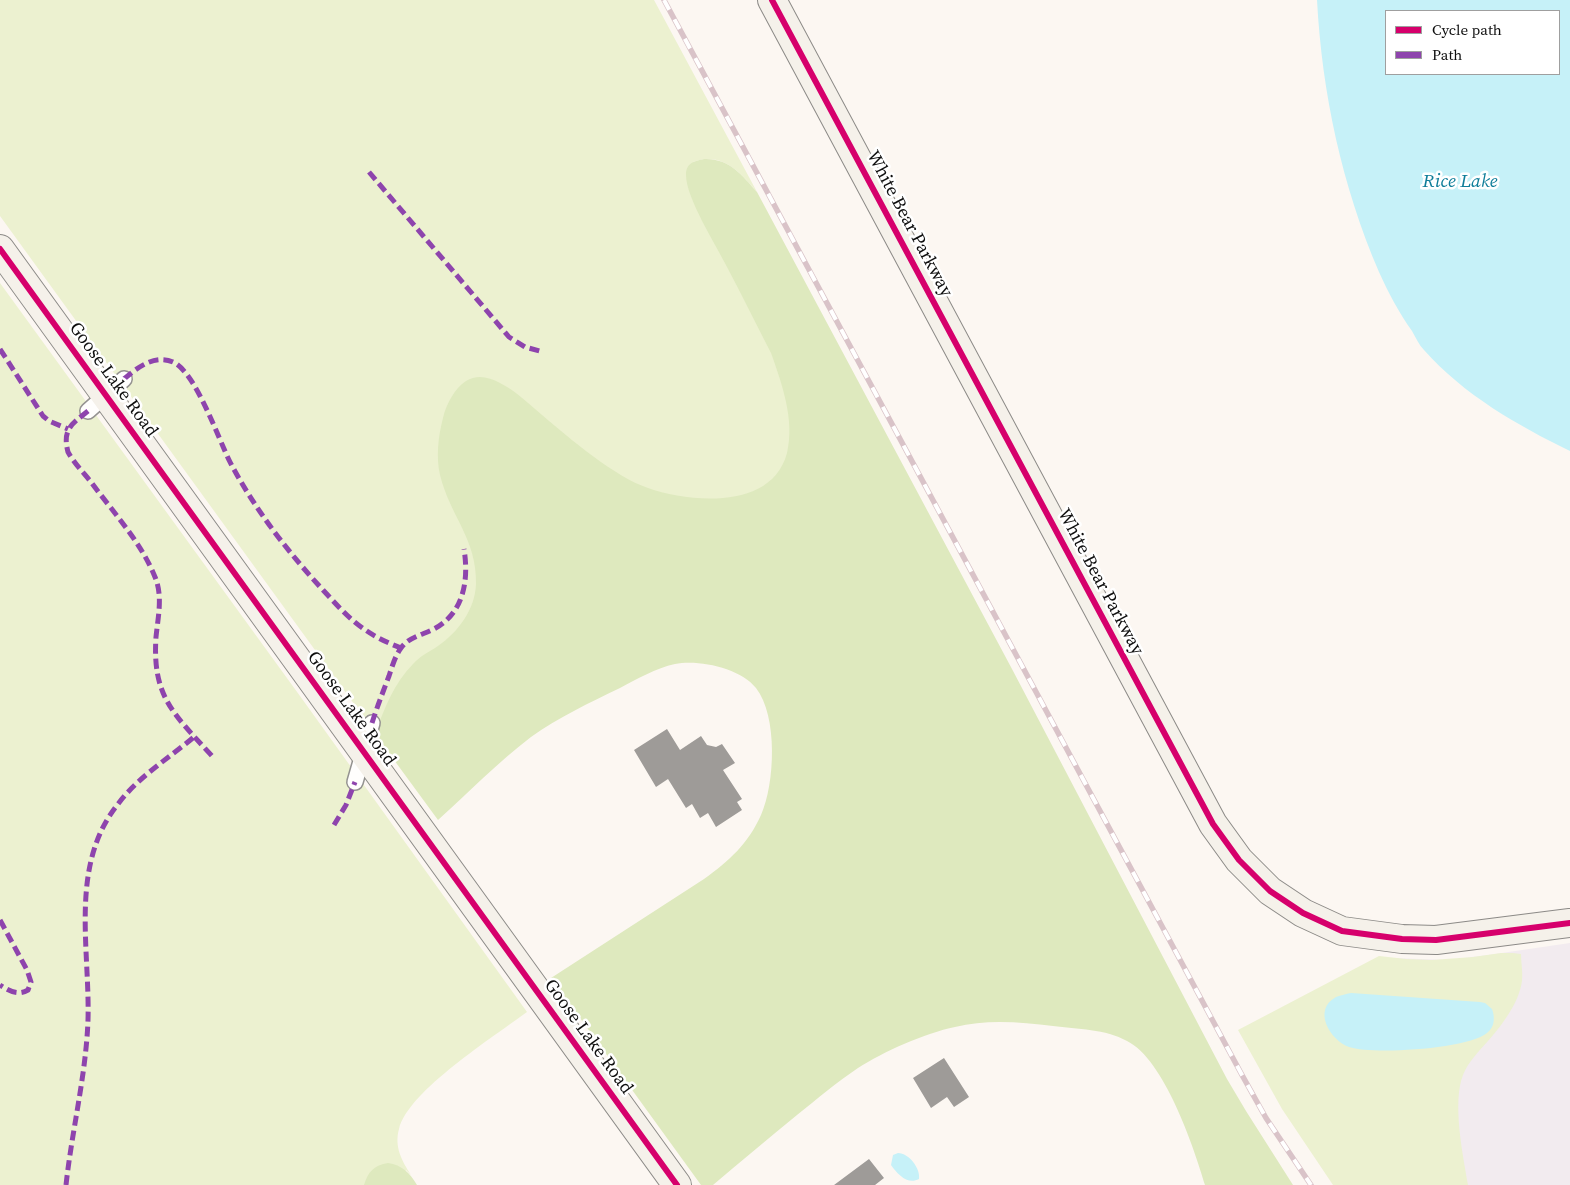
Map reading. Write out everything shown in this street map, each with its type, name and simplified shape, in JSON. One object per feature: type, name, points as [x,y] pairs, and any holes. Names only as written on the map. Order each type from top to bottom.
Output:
[{"type":"street","name":"White Bear Parkway","points":[[772,0],[1208,816],[1239,860],[1270,891],[1303,913],[1342,931],[1402,939],[1436,940],[1570,923]]},
{"type":"street","name":"Goose Lake Road","points":[[0,250],[677,1185]]},
{"type":"lane","points":[[355,782],[372,723]]},
{"type":"shaded area","points":[[1570,943],[1570,1185],[1335,1185],[1393,958],[1447,960]]},
{"type":"green space","points":[[0,0],[654,0],[757,192],[744,177],[722,161],[703,159],[693,162],[925,598],[726,608],[418,792],[0,216]]},
{"type":"green space","points":[[704,159],[721,161],[728,165],[740,174],[757,192],[1012,669],[1227,1079],[1293,1185],[1205,1185],[1185,1127],[1165,1084],[1141,1051],[1127,1041],[1110,1034],[1091,1030],[1004,1022],[967,1024],[943,1030],[918,1038],[879,1056],[858,1068],[835,1085],[713,1185],[701,1185],[551,978],[704,879],[730,858],[750,835],[766,802],[772,750],[768,715],[763,700],[756,688],[749,681],[730,670],[707,664],[675,664],[654,671],[574,711],[531,737],[495,767],[438,820],[375,734],[386,706],[400,679],[416,661],[438,646],[459,627],[469,611],[475,594],[475,568],[472,554],[468,541],[444,490],[438,461],[439,440],[444,413],[454,393],[466,381],[483,377],[506,386],[607,466],[635,483],[648,488],[686,497],[728,498],[748,493],[765,485],[778,471],[787,453],[789,441],[786,402],[771,353],[702,221],[687,185],[687,168],[694,162]]},
{"type":"green space","points":[[0,283],[527,1012],[454,1065],[418,1098],[406,1114],[398,1136],[398,1148],[411,1175],[406,1170],[397,1185],[0,1185]]},
{"type":"green space","points":[[1501,953],[1521,954],[1522,981],[1509,1013],[1471,1061],[1463,1075],[1458,1100],[1458,1114],[1468,1185],[1333,1185],[1282,1109],[1238,1030],[1379,956],[1432,960]]},
{"type":"green space","points":[[388,1163],[405,1170],[417,1185],[364,1185],[367,1176],[372,1170],[379,1165]]},
{"type":"water","name":"Rice Lake","points":[[1317,0],[1570,0],[1570,451],[1530,431],[1492,408],[1456,381],[1422,348],[1390,295],[1379,272],[1354,206],[1336,139],[1324,70]]},
{"type":"water","points":[[1351,993],[1485,1003],[1492,1009],[1494,1022],[1490,1031],[1477,1039],[1441,1047],[1378,1050],[1349,1047],[1330,1032],[1326,1024],[1325,1009],[1336,997]]},
{"type":"water","points":[[898,1153],[906,1156],[913,1162],[918,1171],[919,1179],[915,1181],[907,1180],[894,1169],[891,1165],[893,1155]]},
{"type":"building","points":[[667,729],[680,750],[701,736],[707,745],[716,747],[722,744],[735,763],[723,770],[742,799],[737,802],[742,810],[716,827],[708,813],[700,818],[692,804],[686,808],[668,779],[656,787],[634,750]]},
{"type":"building","points":[[944,1058],[969,1097],[954,1107],[947,1097],[931,1108],[913,1078]]},
{"type":"building","points":[[869,1159],[884,1178],[875,1185],[834,1185]]},
{"type":"railway","points":[[664,0],[1242,1075],[1266,1118],[1311,1185]]},
{"type":"marked path","points":[[369,172],[509,337],[525,347],[543,352]]},
{"type":"marked path","points":[[0,349],[43,416],[49,421],[68,429]]},
{"type":"marked path","points":[[124,379],[141,366],[154,361],[168,360],[183,370],[199,394],[239,479],[260,512],[284,544],[342,611],[373,635],[401,648]]},
{"type":"marked path","points":[[88,411],[67,432],[66,444],[68,452],[126,528],[149,564],[159,592],[156,658],[162,690],[177,716],[212,756]]},
{"type":"marked path","points":[[372,723],[397,654],[401,648],[412,639],[444,622],[458,605],[465,584],[464,549]]},
{"type":"marked path","points":[[66,1185],[87,1041],[88,993],[85,908],[93,853],[103,828],[126,794],[144,776],[194,737]]},
{"type":"marked path","points":[[334,825],[346,805],[355,782]]},
{"type":"marked path","points":[[0,920],[27,970],[31,982],[28,990],[21,993],[10,991],[0,985]]},
{"type":"cycle path","points":[[772,0],[1213,824],[1239,860],[1270,891],[1303,913],[1342,931],[1402,939],[1436,940],[1570,923]]},
{"type":"cycle path","points":[[0,249],[677,1185]]}]
